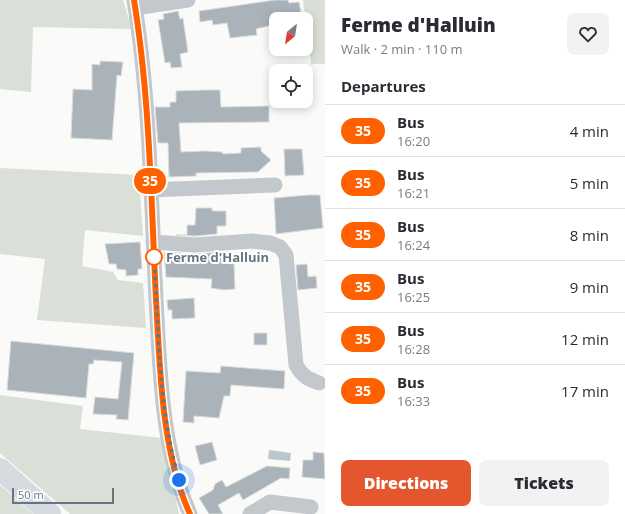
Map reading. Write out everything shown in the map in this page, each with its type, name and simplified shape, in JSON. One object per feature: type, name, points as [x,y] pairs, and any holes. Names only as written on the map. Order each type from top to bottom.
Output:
[{"type":"highway","points":[[0,469],[50,514]]},
{"type":"street","points":[[188,0],[135,4],[142,57],[164,412],[176,471],[190,514]]},
{"type":"street","points":[[150,190],[275,185]]},
{"type":"street","points":[[153,242],[195,245],[252,242],[270,243],[280,247],[286,255],[296,365],[300,373],[308,379],[319,383]]},
{"type":"street","points":[[250,514],[270,502],[311,506]]},
{"type":"shaded area","points":[[0,0],[123,0],[132,29],[33,27],[31,92],[0,89]]},
{"type":"shaded area","points":[[303,0],[325,0],[325,64],[311,64],[310,56],[313,56],[313,12],[304,12]]},
{"type":"shaded area","points":[[0,168],[139,175],[143,236],[85,230],[82,266],[113,272],[118,280],[143,283],[146,328],[37,320],[45,259],[0,254]]},
{"type":"shaded area","points":[[0,395],[83,406],[80,429],[162,438],[179,514],[70,514],[0,453]]},
{"type":"shaded area","points":[[269,450],[291,453],[290,461],[268,459]]},
{"type":"shaded area","points":[[0,485],[33,514],[0,514]]},
{"type":"building","points":[[275,0],[288,0],[289,3],[299,2],[301,12],[269,12],[269,26],[256,29],[257,35],[230,38],[227,23],[213,25],[212,20],[200,22],[199,11]]},
{"type":"building","points":[[178,11],[180,19],[183,18],[188,52],[180,54],[182,67],[171,68],[170,62],[165,63],[158,20],[164,19],[163,14]]},
{"type":"building","points":[[100,61],[123,62],[121,76],[117,75],[112,140],[71,138],[73,89],[92,90],[92,64],[100,65]]},
{"type":"building","points":[[220,90],[221,107],[269,106],[269,122],[179,123],[181,152],[205,151],[222,152],[223,154],[241,153],[241,148],[261,147],[261,151],[271,160],[258,172],[196,173],[196,176],[169,177],[168,143],[158,143],[155,107],[170,107],[170,102],[176,102],[176,91]]},
{"type":"building","points":[[284,149],[302,149],[304,175],[285,176]]},
{"type":"building","points":[[320,195],[323,228],[276,234],[274,198]]},
{"type":"building","points":[[196,208],[212,208],[212,211],[226,211],[226,226],[217,226],[217,234],[195,236],[176,235],[187,235],[187,225],[195,225]]},
{"type":"building","points":[[140,242],[142,269],[138,269],[138,275],[126,276],[126,270],[117,269],[116,264],[109,264],[105,244]]},
{"type":"building","points":[[164,252],[194,254],[222,252],[221,263],[234,264],[235,289],[224,290],[211,288],[212,279],[166,277]]},
{"type":"building","points":[[307,264],[308,277],[316,276],[317,288],[298,290],[296,265]]},
{"type":"building","points":[[194,298],[195,318],[172,319],[172,310],[168,310],[167,300]]},
{"type":"building","points":[[254,333],[267,333],[267,345],[254,345]]},
{"type":"building","points":[[11,341],[134,353],[128,420],[116,419],[117,415],[93,414],[95,397],[118,399],[122,362],[94,360],[93,364],[89,364],[86,398],[7,390]]},
{"type":"building","points":[[221,366],[285,371],[284,389],[231,385],[230,396],[224,396],[219,418],[194,416],[194,423],[183,422],[186,371],[220,373]]},
{"type":"building","points":[[212,442],[217,460],[200,465],[195,446]]},
{"type":"building","points":[[313,452],[324,453],[325,479],[302,477],[303,460],[313,460]]},
{"type":"building","points":[[267,466],[290,468],[289,479],[281,478],[243,500],[239,493],[218,505],[223,514],[209,514],[199,498],[213,490],[215,484],[222,480],[226,487]]},
{"type":"bus line","name":"35","points":[[134,0],[143,72],[162,393],[165,418],[176,471],[190,514]]},
{"type":"place","name":"Ferme d'Halluin","points":[[154,257]]},
{"type":"route","points":[[154,257],[162,393],[168,434],[179,480]]}]
